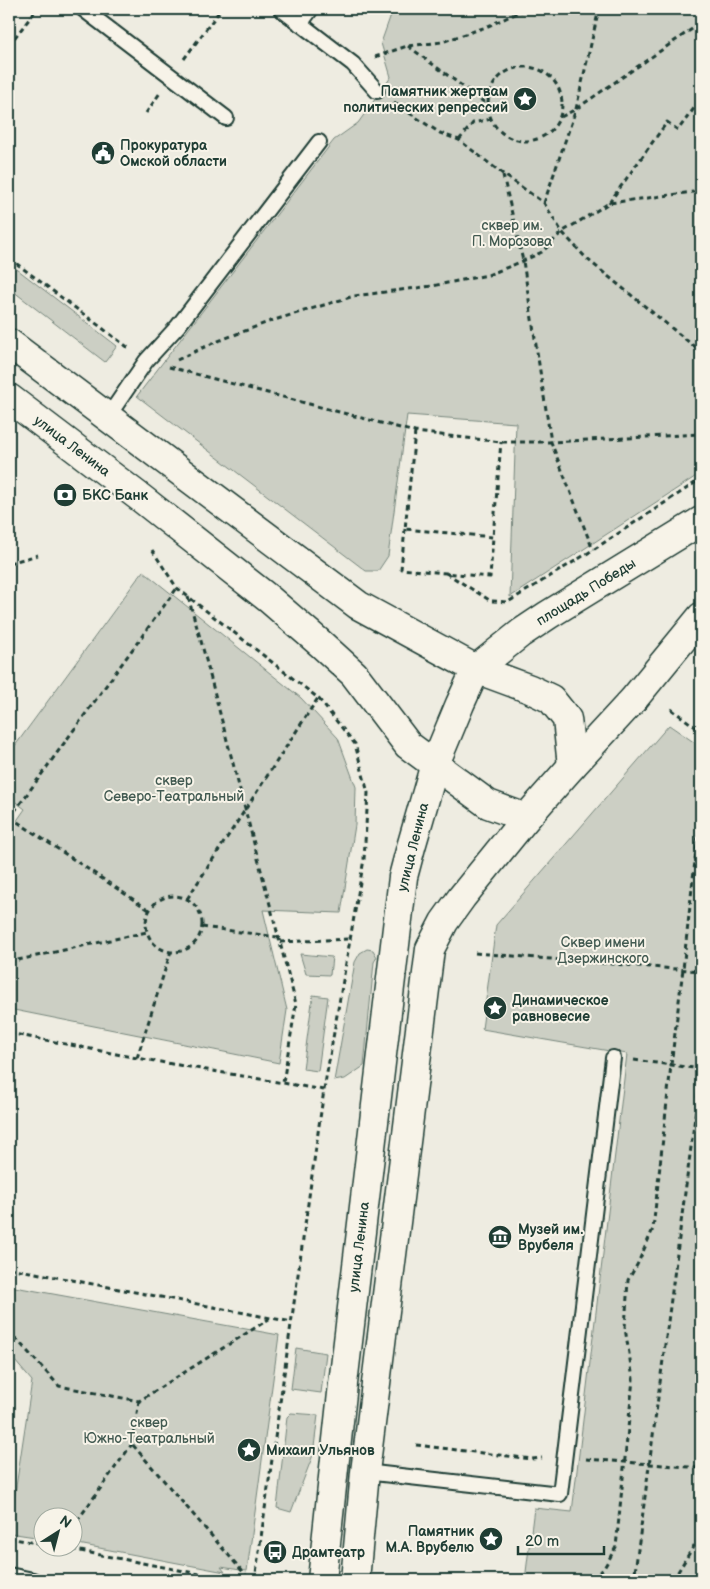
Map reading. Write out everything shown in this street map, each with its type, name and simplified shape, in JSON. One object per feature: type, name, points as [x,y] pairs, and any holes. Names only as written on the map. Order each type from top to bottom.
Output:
[{"type":"main road","points":[[9,343],[358,605],[476,669],[530,689],[550,699],[567,719],[571,753]]},
{"type":"main road","name":"улица Ленина","points":[[9,398],[142,499],[262,594],[321,644],[354,674],[408,744],[435,764],[404,877],[345,1364],[322,1580]]},
{"type":"main road","points":[[81,453],[107,418]]},
{"type":"main road","name":"площадь Победы","points":[[435,764],[476,669],[522,633],[701,521]]},
{"type":"main road","points":[[355,1580],[366,1472],[430,949],[444,922],[526,818],[571,753],[634,700],[701,617]]},
{"type":"main road","points":[[435,764],[488,804],[526,818]]},
{"type":"lane","points":[[83,9],[226,118]]},
{"type":"lane","points":[[281,9],[353,64],[376,91]]},
{"type":"lane","points":[[300,24],[311,9]]},
{"type":"lane","points":[[107,418],[319,142]]},
{"type":"lane","points":[[366,1472],[560,1494],[613,1058]]},
{"type":"lane","points":[[9,1575],[33,1580]]},
{"type":"path","points":[[9,45],[37,9]]},
{"type":"path","points":[[353,64],[407,46],[442,42],[486,27],[526,9]]},
{"type":"path","points":[[544,203],[576,109],[599,9]]},
{"type":"path","points":[[560,118],[695,27],[701,32]]},
{"type":"path","points":[[407,46],[488,105]]},
{"type":"path","points":[[525,67],[539,70],[551,77],[560,89],[563,103],[560,118],[552,130],[540,138],[526,142],[512,139],[499,131],[491,119],[488,105],[491,90],[498,78],[510,70],[525,67]]},
{"type":"path","points":[[376,91],[440,133],[459,140],[544,203],[562,232],[587,259],[701,352]]},
{"type":"path","points":[[151,362],[168,365],[213,343],[271,321],[354,296],[432,286],[488,275],[542,252],[562,232],[609,203],[667,122],[678,130],[701,98]]},
{"type":"path","points":[[459,140],[473,123],[491,119]]},
{"type":"path","points":[[503,174],[523,261],[550,442],[593,550]]},
{"type":"path","points":[[609,203],[701,191]]},
{"type":"path","points":[[9,258],[151,362],[415,432],[501,442],[550,442],[701,434]]},
{"type":"path","points":[[415,432],[401,569],[490,577],[501,442]]},
{"type":"path","points":[[446,573],[491,601],[508,602],[593,550],[701,479]]},
{"type":"path","points":[[405,529],[493,537]]},
{"type":"path","points":[[152,550],[176,588],[318,698],[355,744],[368,793],[364,859],[324,1090],[255,1580]]},
{"type":"path","points":[[9,564],[38,555]]},
{"type":"path","points":[[149,910],[9,818],[176,588]]},
{"type":"path","points":[[188,596],[296,1004],[283,1083]]},
{"type":"path","points":[[187,899],[318,698]]},
{"type":"path","points":[[670,709],[701,731]]},
{"type":"path","points":[[593,1580],[604,1568],[616,1547],[633,1378],[625,1328],[628,1280],[638,1265],[653,1229],[701,807]]},
{"type":"path","points":[[179,896],[187,899],[194,904],[202,918],[200,935],[188,948],[180,951],[171,951],[156,945],[148,932],[147,917],[149,910],[162,898],[179,896]]},
{"type":"path","points":[[202,926],[278,937]]},
{"type":"path","points":[[9,962],[148,932]]},
{"type":"path","points":[[280,942],[350,939]]},
{"type":"path","points":[[137,1058],[171,951]]},
{"type":"path","points":[[475,953],[701,971]]},
{"type":"path","points":[[9,1033],[137,1058],[324,1090]]},
{"type":"path","points":[[613,1058],[701,1070],[634,1580]]},
{"type":"path","points":[[9,1268],[292,1322]]},
{"type":"path","points":[[9,1331],[59,1386],[139,1402],[270,1319]]},
{"type":"path","points":[[82,1514],[132,1444],[139,1402]]},
{"type":"path","points":[[132,1444],[250,1580]]},
{"type":"path","points":[[673,1580],[701,1534]]},
{"type":"path","points":[[9,1538],[32,1542]]},
{"type":"path","points":[[82,1551],[231,1580]]},
{"type":"green space","name":"сквер им. П. Морозова","points":[[393,9],[701,9],[701,473],[510,597],[516,423],[407,415],[388,556],[378,571],[366,571],[137,396],[334,140],[358,123],[391,77],[381,43]]},
{"type":"green space","points":[[9,263],[117,346],[105,362],[9,288]]},
{"type":"green space","name":"сквер Северо-Театральный","points":[[143,571],[301,698],[338,738],[356,787],[355,825],[341,913],[263,910],[287,1010],[279,1063],[9,1009],[9,832],[25,809],[9,797],[9,754]]},
{"type":"green space","name":"Сквер имени Дзержинского","points":[[669,725],[698,745],[701,742],[701,1580],[525,1580],[534,1508],[572,1512],[627,1054],[482,1029],[496,925]]},
{"type":"green space","points":[[367,949],[373,950],[377,957],[374,962],[364,1066],[345,1079],[334,1081],[355,962],[360,953]]},
{"type":"green space","points":[[300,954],[332,957],[330,975],[306,974]]},
{"type":"green space","points":[[313,995],[328,997],[318,1071],[303,1069]]},
{"type":"green space","name":"сквер Южно-Театральный","points":[[9,1286],[279,1335],[247,1571],[221,1567],[225,1572],[82,1545],[82,1506],[32,1506],[32,1536],[9,1533],[32,1381],[9,1354]]},
{"type":"green space","points":[[296,1348],[326,1353],[321,1393],[291,1389]]},
{"type":"green space","points":[[291,1413],[318,1415],[313,1455],[291,1512],[277,1508],[287,1417]]},
{"type":"place","name":"Памятник жертвам политических репрессий","points":[[525,99]]},
{"type":"place","name":"Прокуратура Омской области","points":[[103,153]]},
{"type":"place","name":"БКС Банк","points":[[65,495]]},
{"type":"place","name":"Динамическое равновесие","points":[[495,1008]]},
{"type":"place","name":"Музей им. Врубеля","points":[[500,1237]]},
{"type":"place","name":"Михаил Ульянов","points":[[249,1450]]},
{"type":"place","name":"Памятник М.А. Врубелю","points":[[491,1539]]},
{"type":"place","name":"Драмтеатр","points":[[275,1552]]}]
